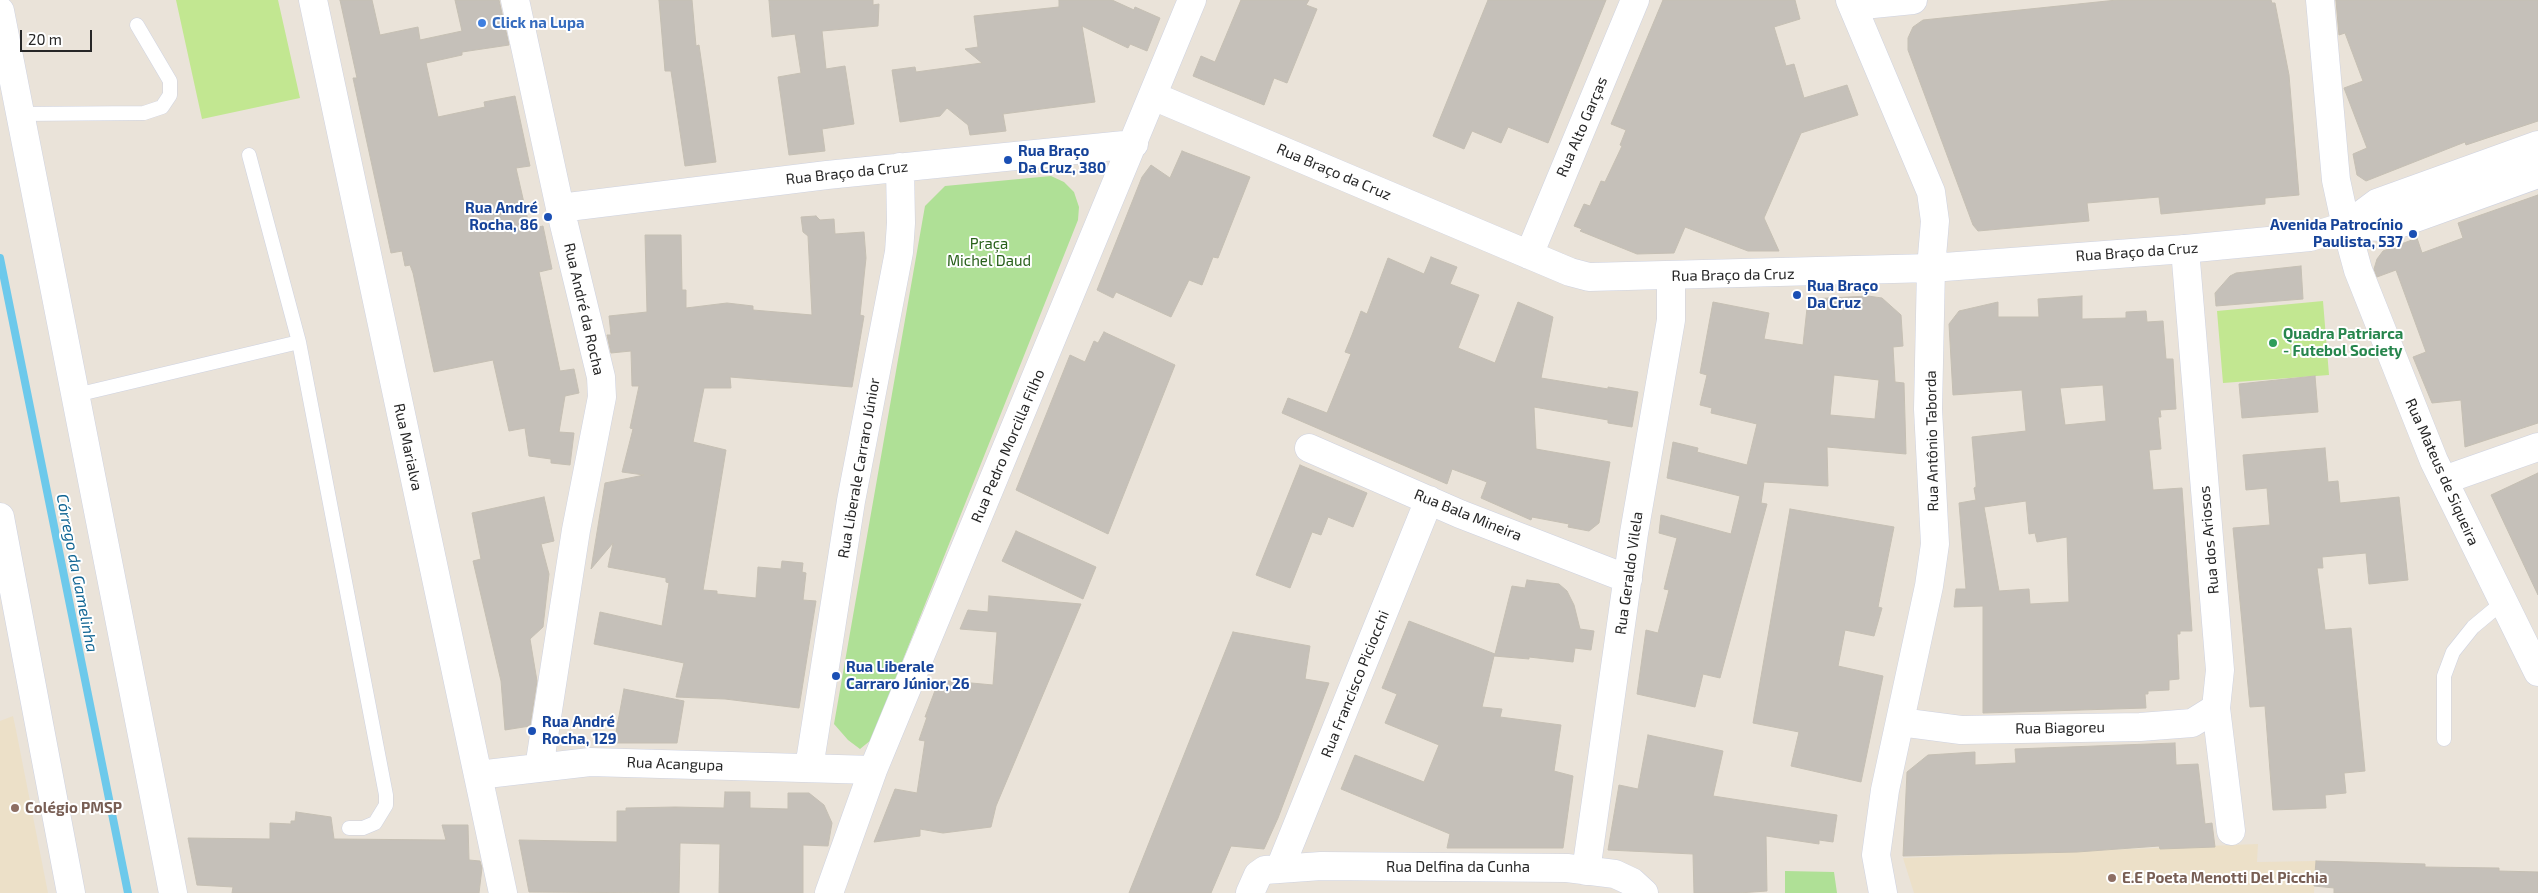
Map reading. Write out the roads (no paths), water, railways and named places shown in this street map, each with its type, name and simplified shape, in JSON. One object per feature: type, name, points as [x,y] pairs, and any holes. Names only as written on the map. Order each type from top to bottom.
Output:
[{"type":"street","name":"Rua Marialva","points":[[313,0],[503,893]]},
{"type":"street","name":"Rua André da Rocha","points":[[515,0],[560,208],[601,377],[602,397],[576,530],[539,768]]},
{"type":"street","name":"Rua Pedro Morcilla Filho","points":[[828,893],[873,770],[1154,96],[1192,0]]},
{"type":"street","name":"Rua Alto Garças","points":[[1530,255],[1635,0]]},
{"type":"street","points":[[1852,3],[1913,0]]},
{"type":"street","name":"Rua Mateus de Siqueira","points":[[2320,0],[2336,180],[2358,270],[2444,480],[2538,672]]},
{"type":"street","name":"Rua Antônio Taborda","points":[[1852,3],[1931,192],[1935,221],[1931,268],[1928,409],[1935,544],[1929,586],[1885,790],[1876,855],[1883,893]]},
{"type":"street","points":[[0,11],[173,893]]},
{"type":"street","name":"Rua Braço da Cruz","points":[[1154,96],[1570,272],[1590,277],[1931,268],[2185,249],[2310,237],[2346,226]]},
{"type":"street","name":"Rua Braço da Cruz","points":[[560,208],[900,167],[1134,144]]},
{"type":"street","points":[[2346,226],[2377,203],[2538,146]]},
{"type":"street","name":"Rua Liberale Carraro Júnior","points":[[809,768],[851,501],[899,252],[901,223],[900,167]]},
{"type":"street","points":[[2346,226],[2390,228],[2538,174]]},
{"type":"street","name":"Rua dos Ariosos","points":[[2185,249],[2220,670],[2216,708],[2231,831]]},
{"type":"street","name":"Rua Geraldo Vilela","points":[[1586,871],[1628,579],[1671,320],[1671,276]]},
{"type":"street","name":"Rua Bala Mineira","points":[[1309,448],[1429,500],[1628,579]]},
{"type":"street","points":[[2444,480],[2538,448]]},
{"type":"street","name":"Rua Francisco Piciocchi","points":[[1250,893],[1258,874],[1273,869],[1429,500]]},
{"type":"street","points":[[1,527],[72,893]]},
{"type":"street","name":"Rua Biagoreu","points":[[1900,722],[1961,730],[2140,727],[2192,723],[2216,708]]},
{"type":"street","name":"Rua Acangupa","points":[[478,775],[590,762],[873,770]]},
{"type":"street","name":"Rua Delfina da Cunha","points":[[1273,869],[1557,868],[1615,874],[1632,882],[1644,893]]},
{"type":"lane","points":[[20,114],[144,113],[162,107],[170,95],[170,81],[137,25]]},
{"type":"lane","points":[[249,155],[299,342],[386,795],[386,805],[375,823],[363,828],[349,828]]},
{"type":"lane","points":[[76,395],[299,342]]},
{"type":"lane","points":[[2444,739],[2444,676],[2453,652],[2473,627],[2503,602]]},
{"type":"waterway","name":"Córrego da Gamelinha","points":[[0,258],[128,893]]},
{"type":"place","name":"Click na Lupa","points":[[482,23]]},
{"type":"place","name":"Rua Braço Da Cruz, 380","points":[[1008,160]]},
{"type":"place","name":"Rua André Rocha, 86","points":[[548,217]]},
{"type":"place","name":"Avenida Patrocínio Paulista, 537","points":[[2413,234]]},
{"type":"place","name":"Rua Braço Da Cruz","points":[[1797,295]]},
{"type":"place","name":"Quadra Patriarca - Futebol Society","points":[[2273,343]]},
{"type":"place","name":"Rua Liberale Carraro Júnior, 26","points":[[836,676]]},
{"type":"place","name":"Rua André Rocha, 129","points":[[532,731]]},
{"type":"place","name":"Colégio PMSP","points":[[15,808]]},
{"type":"place","name":"E.E Poeta Menotti Del Picchia","points":[[2112,878]]},
{"type":"park label","name":"Praça Michel Daud","points":[[989,252]]}]
